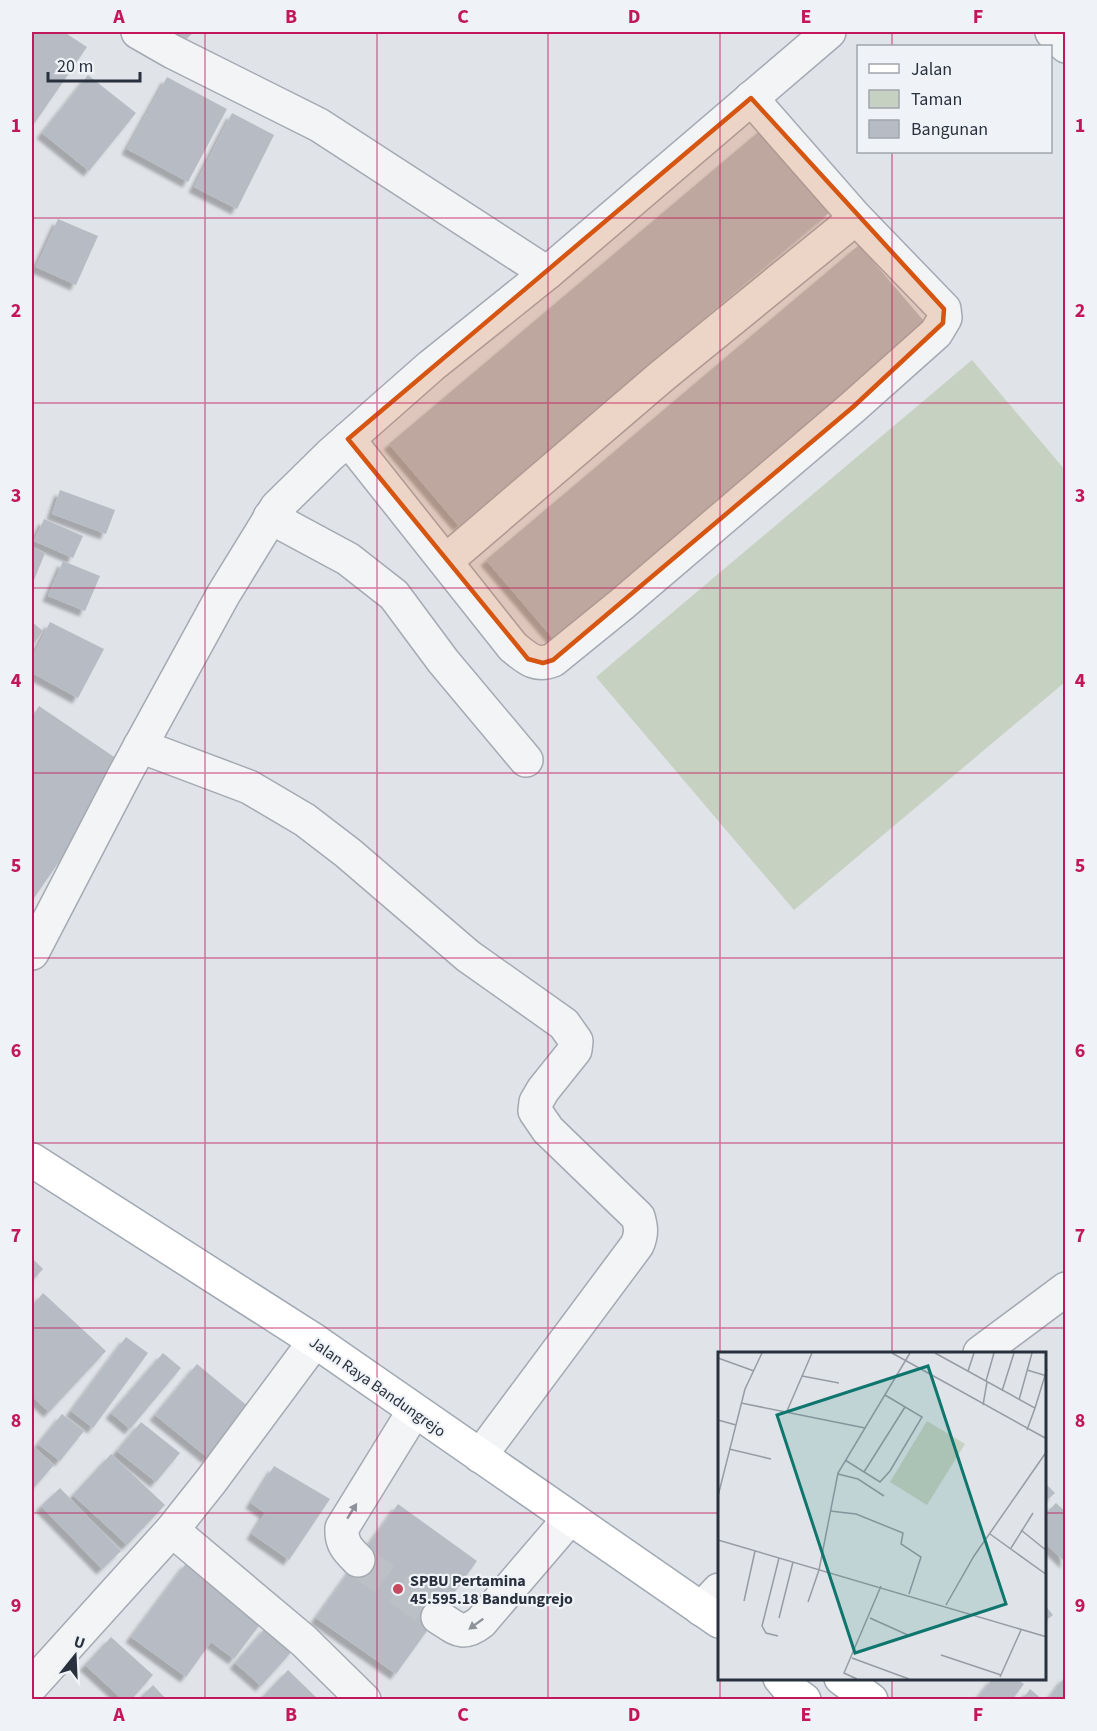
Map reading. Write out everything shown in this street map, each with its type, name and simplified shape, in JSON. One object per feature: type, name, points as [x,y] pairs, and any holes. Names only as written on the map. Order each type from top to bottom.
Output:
[{"type":"main road","name":"Jalan Raya Bandungrejo","points":[[32,1160],[315,1341],[570,1518],[713,1607]]},
{"type":"main road","points":[[782,1680],[790,1690],[804,1700]]},
{"type":"main road","points":[[845,1680],[871,1700]]},
{"type":"street","points":[[138,32],[319,125],[547,273]]},
{"type":"street","points":[[32,953],[140,746],[223,595],[276,507],[348,438],[431,366],[547,273],[829,32]]},
{"type":"street","points":[[1052,32],[1065,46]]},
{"type":"street","points":[[348,438],[513,647],[528,659],[538,663],[553,660],[622,604],[862,399],[936,333],[945,318],[944,309],[856,218],[751,98]]},
{"type":"street","points":[[446,561],[662,376],[856,218]]},
{"type":"street","points":[[270,517],[348,559],[394,595],[443,662],[526,760]]},
{"type":"street","points":[[140,746],[249,787],[304,820],[348,853],[468,956],[564,1024],[576,1041],[575,1050],[539,1096],[535,1112],[548,1130],[638,1217],[641,1237],[617,1273],[480,1456]]},
{"type":"street","points":[[981,1352],[1065,1289]]},
{"type":"street","points":[[32,1685],[172,1530],[315,1341]]},
{"type":"street","points":[[358,1560],[344,1547],[341,1536],[342,1528],[414,1411]]},
{"type":"street","points":[[438,1617],[459,1631],[471,1630],[481,1622],[570,1518]]},
{"type":"street","points":[[172,1530],[304,1641],[364,1700]]},
{"type":"highlighted area","points":[[751,98],[944,309],[943,323],[853,407],[553,660],[543,663],[528,659],[348,439]]},
{"type":"green space","points":[[972,360],[1065,470],[1065,682],[794,910],[596,677]]},
{"type":"building","points":[[32,32],[64,32],[87,47],[32,127]]},
{"type":"building","points":[[172,32],[194,32],[183,42]]},
{"type":"building","points":[[88,75],[136,113],[89,171],[42,133]]},
{"type":"building","points":[[167,77],[227,109],[188,182],[127,149]]},
{"type":"building","points":[[232,113],[274,135],[237,209],[194,187]]},
{"type":"building","points":[[762,129],[831,211],[459,526],[389,444]]},
{"type":"building","points":[[58,219],[98,236],[76,285],[36,267]]},
{"type":"building","points":[[859,245],[929,327],[556,642],[486,560]]},
{"type":"building","points":[[60,490],[115,510],[106,534],[52,514]]},
{"type":"building","points":[[44,519],[83,536],[73,558],[34,541]]},
{"type":"building","points":[[32,547],[45,553],[32,585]]},
{"type":"building","points":[[63,561],[100,576],[85,611],[48,596]]},
{"type":"building","points":[[32,622],[43,631],[32,646]]},
{"type":"building","points":[[50,622],[104,649],[78,698],[32,673],[32,658]]},
{"type":"building","points":[[39,706],[126,765],[32,901],[32,717]]},
{"type":"building","points":[[32,1258],[43,1269],[32,1281]]},
{"type":"building","points":[[43,1293],[106,1351],[49,1412],[32,1396],[32,1306]]},
{"type":"building","points":[[126,1337],[148,1353],[93,1428],[71,1411]]},
{"type":"building","points":[[163,1353],[181,1368],[130,1429],[111,1413]]},
{"type":"building","points":[[197,1364],[250,1408],[208,1458],[155,1415]]},
{"type":"building","points":[[62,1414],[84,1431],[60,1461],[38,1444]]},
{"type":"building","points":[[141,1422],[180,1453],[156,1482],[117,1451]]},
{"type":"building","points":[[34,1447],[54,1465],[32,1490],[32,1449]]},
{"type":"building","points":[[111,1454],[165,1505],[127,1545],[73,1495]]},
{"type":"building","points":[[274,1466],[330,1499],[289,1560],[252,1534],[265,1513],[251,1503]]},
{"type":"building","points":[[1046,1484],[1055,1493],[1046,1501]]},
{"type":"building","points":[[60,1488],[121,1551],[102,1569],[41,1506]]},
{"type":"building","points":[[1056,1503],[1066,1512],[1066,1563],[1046,1544],[1046,1513]]},
{"type":"building","name":"SPBU Pertamina 45.595.18 Bandungrejo","points":[[398,1504],[477,1561],[396,1674],[316,1618]]},
{"type":"building","points":[[187,1562],[264,1619],[234,1659],[211,1642],[186,1677],[131,1637]]},
{"type":"building","points":[[1046,1606],[1053,1615],[1046,1620]]},
{"type":"building","points":[[267,1626],[294,1649],[261,1686],[235,1663]]},
{"type":"building","points":[[111,1637],[153,1675],[131,1700],[123,1700],[85,1665]]},
{"type":"building","points":[[288,1670],[319,1700],[260,1700]]},
{"type":"building","points":[[1066,1675],[1066,1700],[1055,1700],[1050,1697]]},
{"type":"building","points":[[991,1680],[1018,1680],[1024,1684],[1012,1700],[976,1700]]},
{"type":"building","points":[[153,1685],[167,1700],[138,1700]]},
{"type":"building","points":[[1030,1689],[1043,1700],[1022,1700]]},
{"type":"tunnel","points":[[358,1560],[438,1617]]},
{"type":"place","name":"SPBU Pertamina 45.595.18 Bandungrejo","points":[[398,1589]]}]
